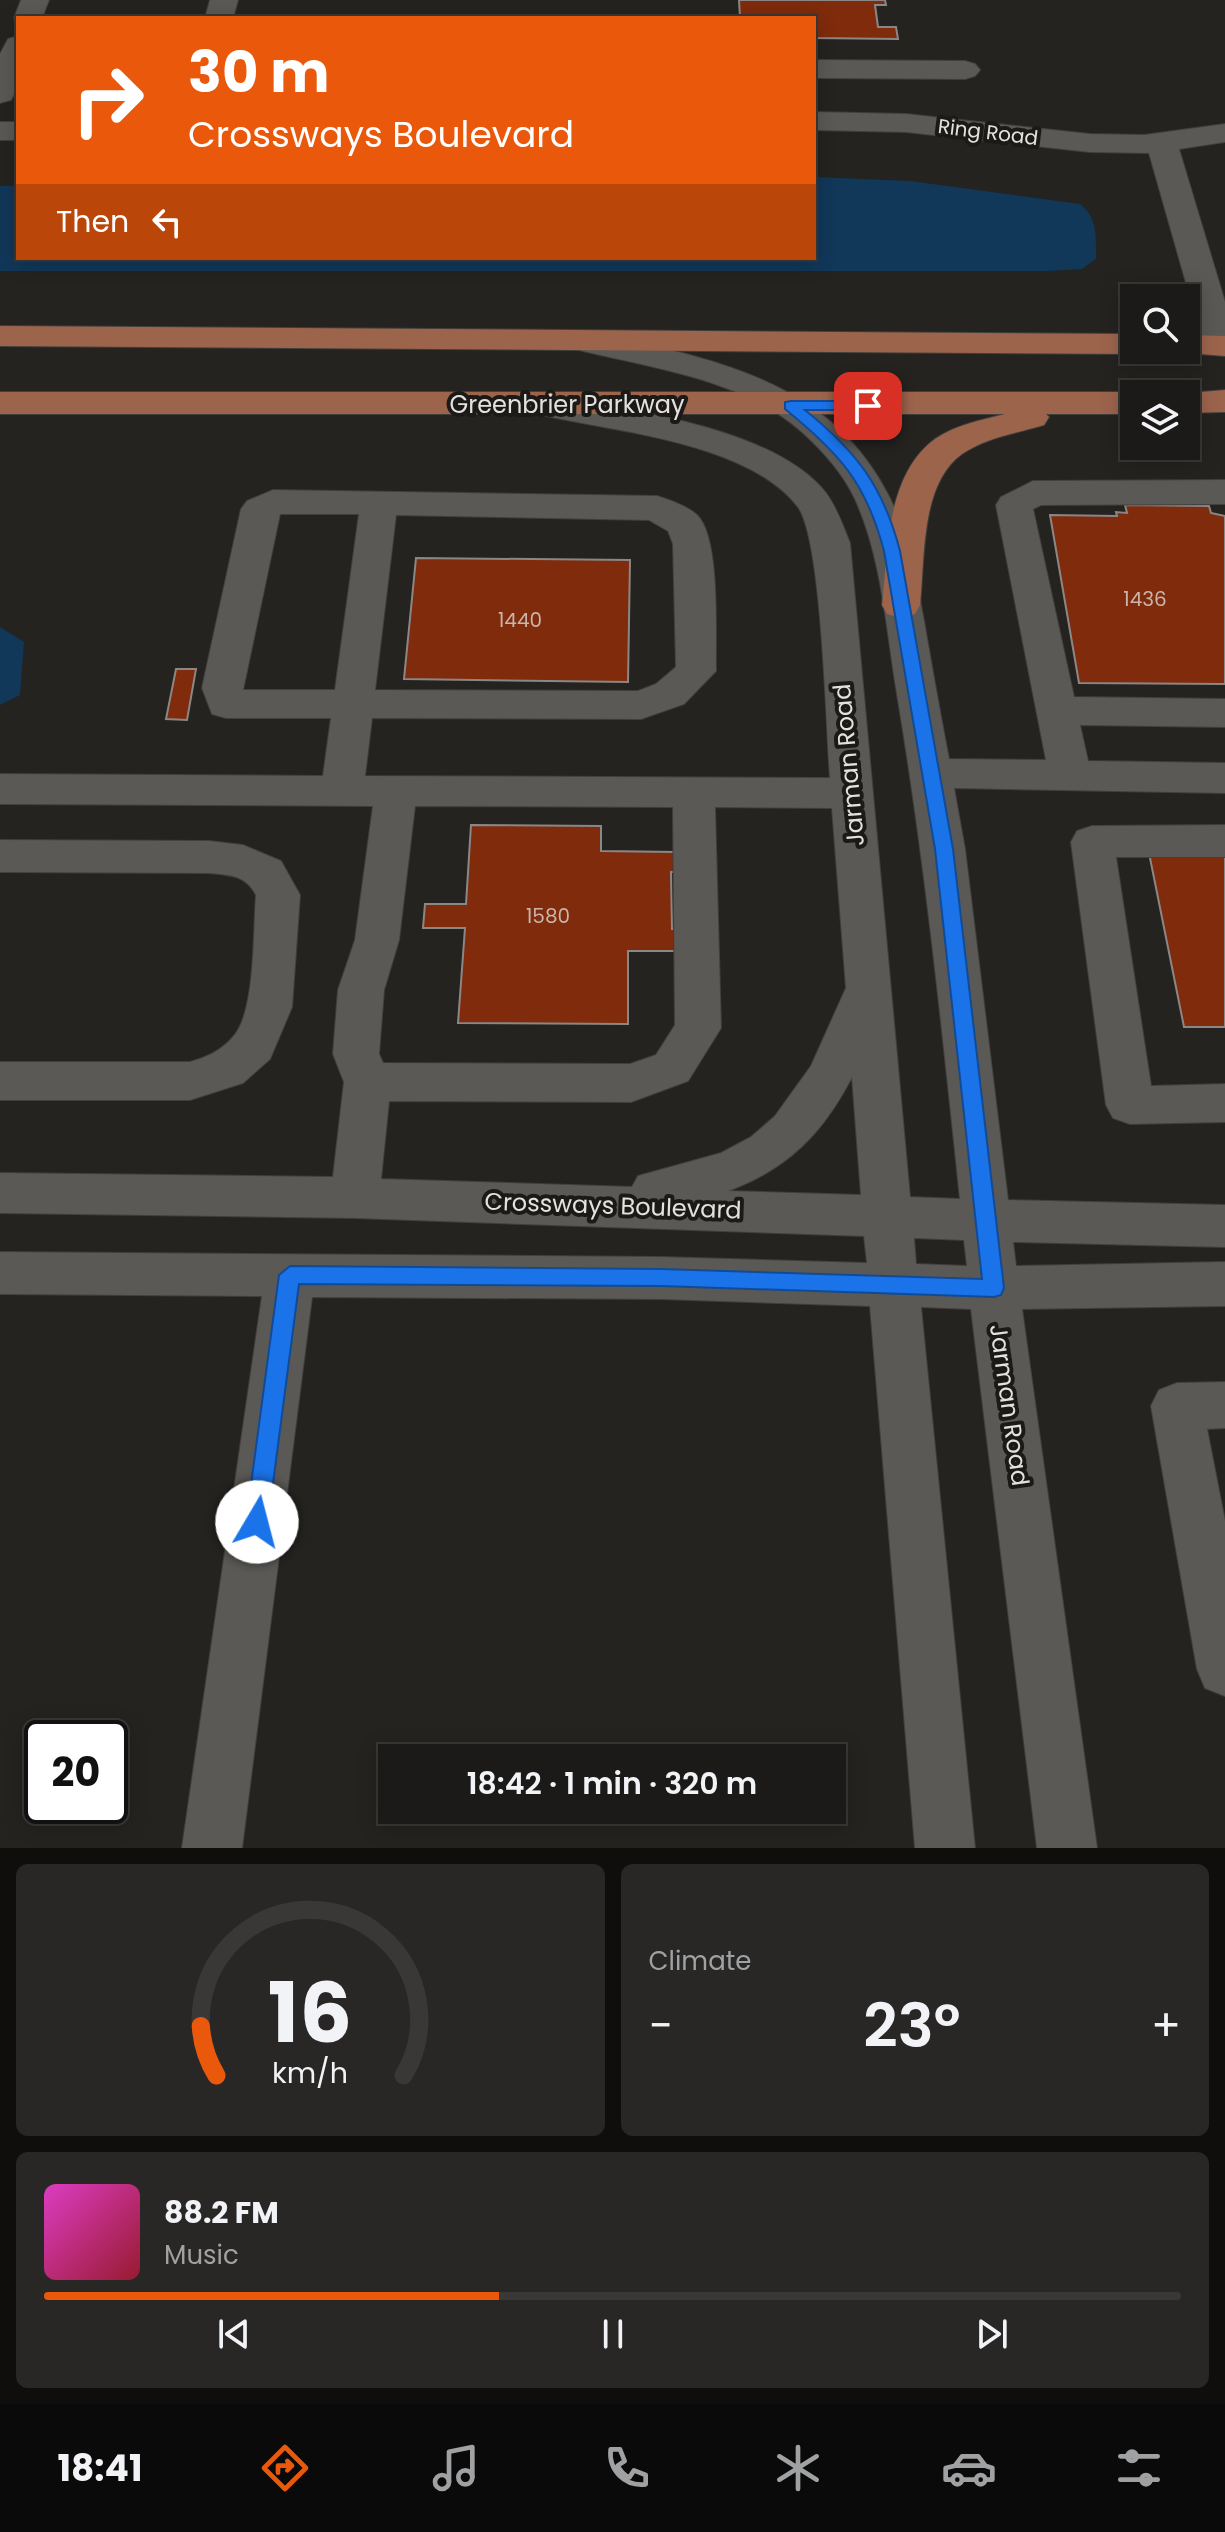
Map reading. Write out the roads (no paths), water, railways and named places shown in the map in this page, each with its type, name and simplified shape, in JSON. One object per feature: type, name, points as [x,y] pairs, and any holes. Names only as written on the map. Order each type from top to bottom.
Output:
[{"type":"main road","points":[[0,336],[1120,344]]},
{"type":"main road","points":[[1200,345],[1223,346]]},
{"type":"main road","points":[[1200,402],[1225,401]]},
{"type":"main road","name":"Greenbrier Parkway","points":[[0,403],[1061,406],[1120,404]]},
{"type":"main road","points":[[901,605],[912,509],[933,461],[962,439],[1061,406]]},
{"type":"street","points":[[0,94],[16,50]]},
{"type":"street","points":[[816,69],[965,70]]},
{"type":"street","name":"Ring Road","points":[[816,121],[906,123],[1090,143],[1161,141],[1225,133]]},
{"type":"street","points":[[1161,141],[1223,346]]},
{"type":"street","name":"Jarman Road","points":[[583,341],[717,372],[791,405],[833,440],[861,473],[881,511],[930,773],[960,971],[994,1288],[1067,1848]]},
{"type":"street","name":"Jarman Road","points":[[545,405],[689,436],[741,452],[778,470],[813,501],[831,543],[887,1215],[945,1848]]},
{"type":"street","points":[[1070,776],[1014,505],[1033,493],[1225,492]]},
{"type":"street","points":[[273,502],[379,503],[657,508],[684,524],[692,544],[696,671],[670,694],[641,705],[226,704],[222,688],[260,509],[273,502]]},
{"type":"street","points":[[342,791],[379,503]]},
{"type":"street","points":[[1056,711],[1225,713]]},
{"type":"street","points":[[930,773],[1225,778]]},
{"type":"street","points":[[0,789],[851,793]]},
{"type":"street","points":[[355,1198],[367,1082],[356,1054],[361,990],[377,940],[396,791]]},
{"type":"street","points":[[367,1082],[631,1083],[672,1068],[698,1028],[694,793]]},
{"type":"street","points":[[1225,841],[1092,842],[1130,1105],[1225,1103]]},
{"type":"street","points":[[0,856],[209,857],[243,861],[266,872],[278,895],[269,1007],[254,1046],[227,1070],[190,1081],[0,1081]]},
{"type":"street","points":[[567,1204],[705,1181],[739,1169],[791,1134],[811,1110],[837,1066],[868,986]]},
{"type":"street","name":"Crossways Boulevard","points":[[0,1193],[355,1198],[1225,1226]]},
{"type":"street","points":[[0,1273],[661,1278],[994,1288],[1225,1284]]},
{"type":"street","points":[[212,1848],[290,1275]]},
{"type":"street","points":[[1225,1405],[1177,1406],[1225,1669]]},
{"type":"water","points":[[816,177],[910,181],[1080,204],[1093,222],[1096,259],[1082,269],[1048,271],[0,271],[0,186],[16,186],[16,260],[816,260]]},
{"type":"water","points":[[0,627],[24,642],[20,695],[0,705]]}]
